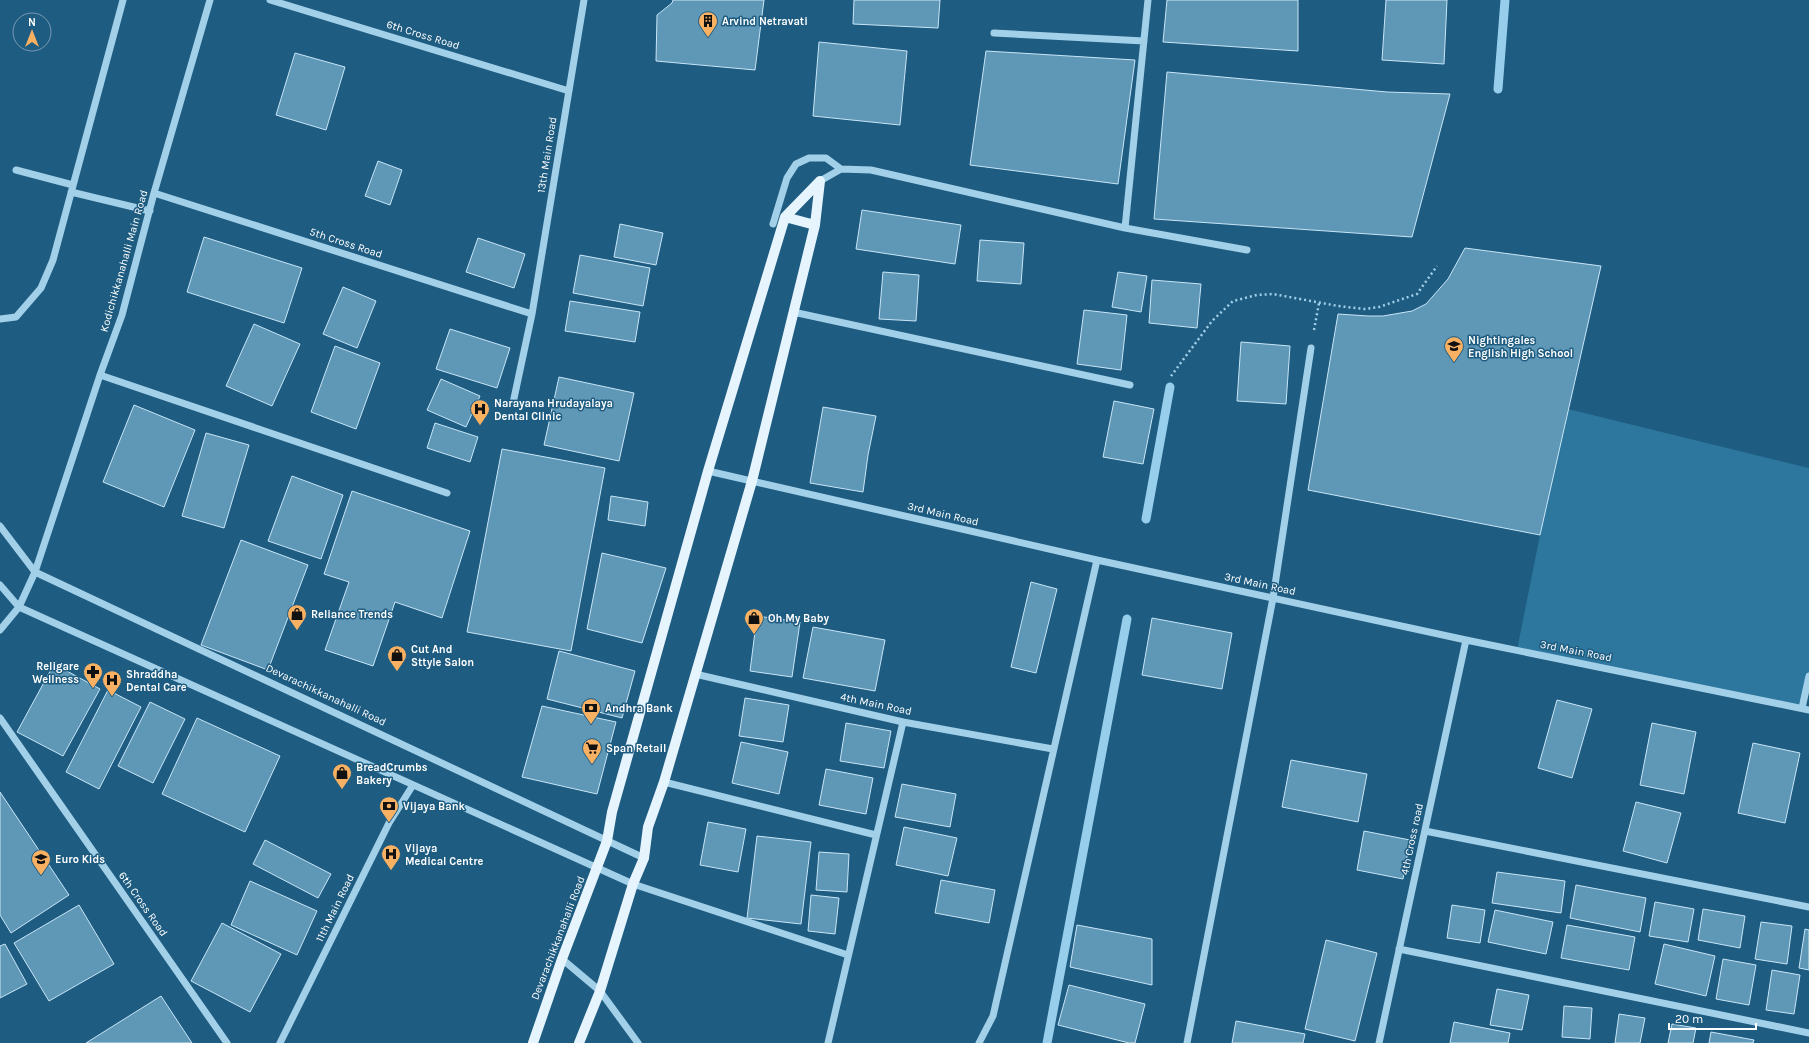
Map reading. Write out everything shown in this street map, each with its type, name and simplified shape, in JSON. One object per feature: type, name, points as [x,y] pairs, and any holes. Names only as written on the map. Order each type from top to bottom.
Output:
[{"type":"main road","points":[[815,225],[785,217],[820,181]]},
{"type":"main road","points":[[579,1043],[600,991],[633,884],[644,858],[648,827],[664,782],[752,481],[815,225],[820,181]]},
{"type":"main road","name":"Devarachikkanahalli Road","points":[[532,1043],[607,841],[612,812],[708,471],[785,217]]},
{"type":"street","points":[[0,319],[16,317],[41,288],[53,260],[123,0]]},
{"type":"street","name":"Kodichikkanahalli Main Road","points":[[35,572],[100,375],[122,315],[154,193],[210,0]]},
{"type":"street","name":"6th Cross Road","points":[[270,0],[569,91]]},
{"type":"street","name":"13th Main Road","points":[[513,403],[532,314],[584,0]]},
{"type":"street","points":[[1125,228],[1148,0]]},
{"type":"street","points":[[994,33],[1144,41]]},
{"type":"street","points":[[772,224],[787,178],[796,164],[809,158],[826,158],[841,169]]},
{"type":"street","points":[[820,181],[841,169],[871,170],[1125,228],[1247,250]]},
{"type":"street","points":[[16,170],[72,189],[150,211]]},
{"type":"street","name":"5th Cross Road","points":[[154,193],[532,314]]},
{"type":"street","points":[[793,312],[1130,385]]},
{"type":"street","points":[[1187,1043],[1273,598],[1311,348]]},
{"type":"street","points":[[100,375],[447,493]]},
{"type":"street","name":"3rd Main Road","points":[[708,471],[1097,560],[1466,640],[1806,709]]},
{"type":"street","name":"Devarachikkanahalli Road","points":[[0,526],[35,572],[644,858]]},
{"type":"street","points":[[980,1043],[993,1016],[1097,560]]},
{"type":"street","points":[[0,630],[19,607],[35,572]]},
{"type":"street","points":[[0,585],[19,607],[633,884],[848,955]]},
{"type":"street","name":"4th Cross road","points":[[1379,1043],[1466,640]]},
{"type":"street","name":"4th Main Road","points":[[695,674],[903,722],[1053,749]]},
{"type":"street","points":[[1806,709],[1809,676]]},
{"type":"street","name":"6th Cross Road","points":[[0,718],[227,1043]]},
{"type":"street","points":[[828,1043],[903,722]]},
{"type":"street","points":[[664,782],[876,835]]},
{"type":"street","name":"11th Main Road","points":[[280,1043],[389,824],[413,785]]},
{"type":"street","points":[[1425,831],[1809,907]]},
{"type":"street","points":[[1399,949],[1809,1033]]},
{"type":"street","points":[[562,959],[600,991],[638,1043]]},
{"type":"path","points":[[1171,376],[1212,321],[1233,301],[1257,295],[1273,294],[1319,303],[1364,309],[1380,307],[1417,294],[1437,266]]},
{"type":"path","points":[[1311,348],[1319,303]]},
{"type":"shaded area","points":[[1568,409],[1809,468],[1809,676],[1802,708],[1517,650],[1540,535]]},
{"type":"building","name":"Arvind Netravati","points":[[673,0],[764,0],[755,70],[656,61],[657,15],[672,3]]},
{"type":"building","points":[[854,0],[940,0],[938,28],[853,24]]},
{"type":"building","points":[[1167,0],[1298,0],[1298,51],[1163,42]]},
{"type":"building","points":[[1386,0],[1447,0],[1444,64],[1382,60]]},
{"type":"building","points":[[819,42],[907,51],[900,125],[813,116]]},
{"type":"building","points":[[986,51],[1135,60],[1118,184],[970,165]]},
{"type":"building","points":[[295,53],[345,67],[326,130],[276,115]]},
{"type":"building","points":[[1167,72],[1387,92],[1450,94],[1412,237],[1154,219]]},
{"type":"building","points":[[378,161],[402,170],[390,205],[365,196]]},
{"type":"building","points":[[862,210],[961,225],[955,264],[856,249]]},
{"type":"building","points":[[620,224],[663,233],[656,265],[614,257]]},
{"type":"building","points":[[204,237],[302,268],[284,323],[187,292]]},
{"type":"building","points":[[478,238],[525,254],[514,288],[466,272]]},
{"type":"building","points":[[980,240],[1024,243],[1021,284],[977,281]]},
{"type":"building","name":"Nightingales English High School","points":[[1465,248],[1601,266],[1540,535],[1308,490],[1338,314],[1383,316],[1412,311],[1426,304],[1448,279]]},
{"type":"building","points":[[580,255],[650,268],[643,306],[573,293]]},
{"type":"building","points":[[883,272],[919,275],[916,321],[879,319]]},
{"type":"building","points":[[1118,272],[1147,276],[1141,312],[1112,307]]},
{"type":"building","points":[[1152,280],[1201,284],[1197,328],[1149,323]]},
{"type":"building","points":[[343,287],[376,301],[357,348],[323,334]]},
{"type":"building","points":[[570,301],[640,312],[635,342],[565,331]]},
{"type":"building","points":[[1084,310],[1127,315],[1121,370],[1077,364]]},
{"type":"building","points":[[254,324],[300,344],[272,406],[226,386]]},
{"type":"building","points":[[450,329],[510,348],[497,388],[436,369]]},
{"type":"building","points":[[1241,342],[1290,346],[1286,404],[1237,401]]},
{"type":"building","points":[[335,346],[380,363],[356,429],[311,412]]},
{"type":"building","points":[[559,377],[634,393],[619,461],[544,445]]},
{"type":"building","points":[[441,379],[480,396],[466,427],[427,410]]},
{"type":"building","points":[[1114,401],[1154,409],[1143,464],[1103,457]]},
{"type":"building","points":[[134,405],[195,430],[164,507],[103,482]]},
{"type":"building","points":[[823,407],[876,416],[868,455],[863,492],[810,483]]},
{"type":"building","points":[[435,423],[478,437],[470,462],[427,448]]},
{"type":"building","points":[[206,433],[249,445],[224,528],[182,516]]},
{"type":"building","points":[[502,449],[605,468],[571,651],[467,632]]},
{"type":"building","points":[[292,476],[343,495],[321,559],[268,541]]},
{"type":"building","points":[[352,491],[470,531],[442,618],[395,602],[373,666],[325,650],[349,582],[324,574]]},
{"type":"building","points":[[611,496],[648,502],[645,526],[608,520]]},
{"type":"building","points":[[241,540],[308,565],[268,670],[201,645]]},
{"type":"building","points":[[602,553],[666,568],[642,643],[587,629]]},
{"type":"building","points":[[1031,582],[1057,589],[1036,673],[1011,667]]},
{"type":"building","points":[[757,616],[800,622],[792,677],[750,671]]},
{"type":"building","points":[[1152,618],[1232,633],[1222,689],[1142,675]]},
{"type":"building","points":[[813,627],[885,640],[875,691],[803,678]]},
{"type":"building","points":[[559,651],[635,671],[622,718],[547,699]]},
{"type":"building","points":[[54,664],[100,689],[63,756],[17,732]]},
{"type":"building","points":[[108,690],[141,707],[99,789],[66,772]]},
{"type":"building","points":[[745,698],[789,705],[783,742],[739,736]]},
{"type":"building","points":[[1557,700],[1592,709],[1572,778],[1538,768]]},
{"type":"building","points":[[150,702],[185,719],[153,783],[118,766]]},
{"type":"building","points":[[542,706],[616,722],[597,794],[522,777]]},
{"type":"building","points":[[197,718],[280,756],[245,832],[162,794]]},
{"type":"building","points":[[846,723],[891,731],[884,768],[840,761]]},
{"type":"building","points":[[1652,723],[1696,732],[1684,794],[1640,785]]},
{"type":"building","points":[[741,742],[788,752],[779,794],[732,783]]},
{"type":"building","points":[[1753,743],[1800,753],[1785,823],[1738,813]]},
{"type":"building","points":[[1291,760],[1367,774],[1358,822],[1282,807]]},
{"type":"building","points":[[826,769],[873,778],[866,814],[819,805]]},
{"type":"building","points":[[902,784],[956,794],[950,827],[895,817]]},
{"type":"building","points":[[0,792],[69,895],[11,933],[0,915]]},
{"type":"building","points":[[1636,802],[1681,813],[1667,863],[1623,851]]},
{"type":"building","points":[[708,822],[746,829],[738,872],[700,865]]},
{"type":"building","points":[[904,827],[957,838],[948,876],[896,865]]},
{"type":"building","points":[[1364,831],[1410,840],[1403,879],[1357,870]]},
{"type":"building","points":[[757,836],[811,842],[801,924],[747,918]]},
{"type":"building","points":[[265,840],[331,874],[318,898],[253,864]]},
{"type":"building","points":[[819,852],[849,854],[847,892],[816,890]]},
{"type":"building","points":[[1497,872],[1565,881],[1561,913],[1492,903]]},
{"type":"building","points":[[941,880],[995,890],[989,923],[935,913]]},
{"type":"building","points":[[250,881],[317,911],[297,955],[231,925]]},
{"type":"building","points":[[1576,885],[1646,898],[1640,932],[1570,918]]},
{"type":"building","points":[[811,895],[839,898],[835,934],[808,931]]},
{"type":"building","points":[[1655,902],[1694,909],[1688,942],[1649,936]]},
{"type":"building","points":[[79,905],[114,964],[49,1001],[14,943]]},
{"type":"building","points":[[1452,905],[1485,910],[1480,943],[1447,938]]},
{"type":"building","points":[[1703,909],[1745,916],[1740,948],[1698,940]]},
{"type":"building","points":[[1495,910],[1553,922],[1546,954],[1488,942]]},
{"type":"building","points":[[1761,922],[1792,926],[1787,964],[1755,959]]},
{"type":"building","points":[[222,923],[281,954],[250,1012],[191,981]]},
{"type":"building","points":[[1077,925],[1152,939],[1152,985],[1070,967]]},
{"type":"building","points":[[1567,925],[1635,937],[1629,970],[1561,958]]},
{"type":"building","points":[[1805,929],[1809,930],[1809,970],[1799,968]]},
{"type":"building","points":[[1326,940],[1377,953],[1355,1041],[1305,1029]]},
{"type":"building","points":[[5,944],[27,984],[0,998],[0,946]]},
{"type":"building","points":[[1664,944],[1715,956],[1706,996],[1655,984]]},
{"type":"building","points":[[1723,959],[1756,965],[1749,1005],[1716,999]]},
{"type":"building","points":[[1772,970],[1800,975],[1794,1014],[1766,1010]]},
{"type":"building","points":[[1069,985],[1145,1004],[1135,1043],[1129,1043],[1058,1025]]},
{"type":"building","points":[[1497,989],[1529,995],[1522,1030],[1490,1025]]},
{"type":"building","points":[[161,996],[192,1043],[86,1043]]},
{"type":"building","points":[[1564,1006],[1592,1008],[1590,1039],[1562,1037]]},
{"type":"building","points":[[1619,1014],[1645,1018],[1640,1043],[1615,1043]]},
{"type":"building","points":[[1236,1021],[1305,1034],[1303,1043],[1232,1043]]},
{"type":"building","points":[[1454,1022],[1510,1033],[1508,1043],[1450,1043]]},
{"type":"building","points":[[1672,1024],[1696,1028],[1693,1043],[1668,1043]]},
{"type":"building","points":[[1711,1032],[1754,1040],[1753,1043],[1709,1043]]},
{"type":"waterway","points":[[1498,89],[1505,0]]},
{"type":"waterway","points":[[1146,519],[1170,387]]},
{"type":"waterway","points":[[1047,1043],[1127,619]]},
{"type":"place","name":"Arvind Netravati","points":[[708,38]]},
{"type":"place","name":"Nightingales English High School","points":[[1454,363]]},
{"type":"place","name":"Narayana Hrudayalaya Dental Clinic","points":[[480,426]]},
{"type":"place","name":"Reliance Trends","points":[[297,631]]},
{"type":"place","name":"Oh My Baby","points":[[754,635]]},
{"type":"place","name":"Cut And Sttyle Salon","points":[[397,672]]},
{"type":"place","name":"Religare Wellness","points":[[93,689]]},
{"type":"place","name":"Shraddha Dental Care","points":[[112,697]]},
{"type":"place","name":"Andhra Bank","points":[[591,725]]},
{"type":"place","name":"Span Retail","points":[[592,765]]},
{"type":"place","name":"BreadCrumbs Bakery","points":[[342,790]]},
{"type":"place","name":"Vijaya Bank","points":[[389,823]]},
{"type":"place","name":"Vijaya Medical Centre","points":[[391,871]]},
{"type":"place","name":"Euro Kids","points":[[41,876]]}]
